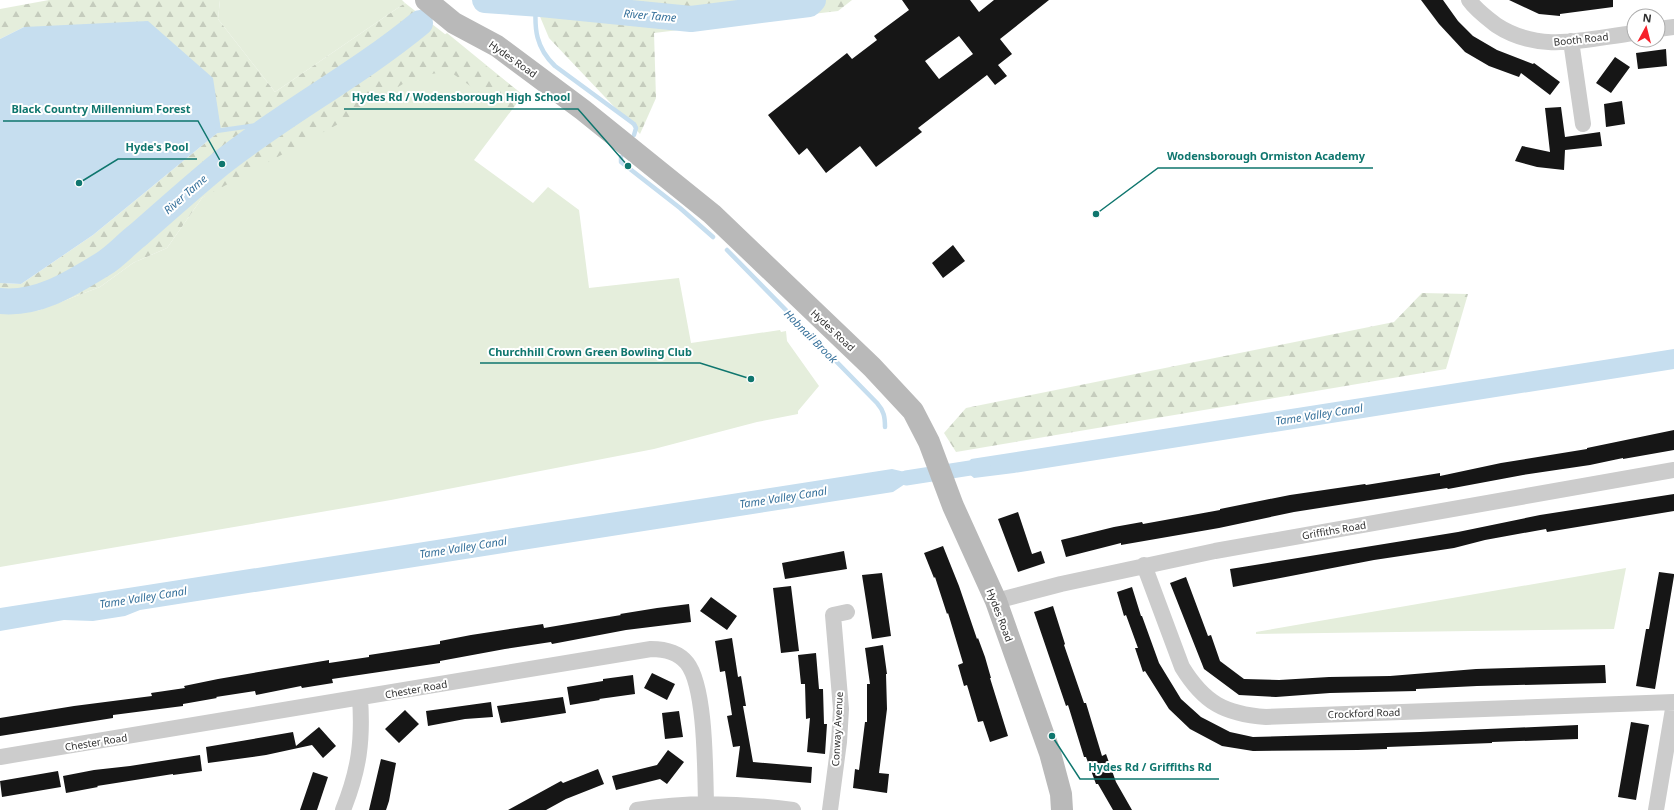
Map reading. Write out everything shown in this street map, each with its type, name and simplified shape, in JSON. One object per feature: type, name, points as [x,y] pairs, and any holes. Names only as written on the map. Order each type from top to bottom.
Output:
[{"type":"street","name":"Hydes Road","points":[[426,0],[454,23],[497,46],[584,110],[694,199],[750,250],[776,277],[872,367],[912,411],[926,437],[953,506],[996,601],[1050,753],[1065,805]]},
{"type":"street","name":"Booth Road","points":[[1469,0],[1490,20],[1506,31],[1524,39],[1538,42],[1571,41],[1626,33]]},
{"type":"street","points":[[1571,41],[1582,124]]},
{"type":"street","name":"Griffiths Road","points":[[996,601],[1144,565],[1215,551],[1674,470]]},
{"type":"street","name":"Crockford Road","points":[[1144,565],[1182,667],[1190,681],[1200,692],[1216,704],[1231,712],[1245,716],[1266,717],[1674,702]]},
{"type":"street","name":"Conway Avenue","points":[[830,810],[839,742],[841,709],[833,614],[847,612]]},
{"type":"street","name":"Chester Road","points":[[0,758],[651,649],[666,650],[680,657],[686,663],[694,678],[703,733],[705,806]]},
{"type":"street","points":[[344,810],[354,778],[361,743],[362,727],[360,698]]},
{"type":"street","points":[[1656,810],[1674,702]]},
{"type":"street","points":[[637,810],[658,806],[705,806],[733,803],[793,810]]},
{"type":"green space","points":[[49,0],[220,0],[218,19],[275,92],[405,3],[523,95],[509,113],[449,71],[414,77],[342,122],[202,198],[167,248],[133,263],[100,287],[37,311],[0,312],[0,283],[21,284],[93,235],[221,130],[24,27],[0,39],[0,9]]},
{"type":"green space","points":[[220,0],[402,0],[405,3],[275,92],[218,19]]},
{"type":"green space","points":[[533,0],[852,0],[838,11],[654,33],[656,98],[640,134],[549,38]]},
{"type":"green space","points":[[447,33],[523,95],[474,160],[533,203],[548,187],[579,210],[589,288],[679,278],[691,343],[780,330],[781,332],[786,331],[787,341],[819,386],[798,411],[798,414],[757,422],[654,449],[391,500],[0,567],[0,312],[37,311],[100,287],[133,263],[167,248],[202,198]]},
{"type":"green space","points":[[1422,293],[1468,294],[1446,369],[956,452],[944,433],[966,408],[1394,322]]},
{"type":"green space","points":[[1626,568],[1614,629],[1256,634],[1256,632]]},
{"type":"water","points":[[148,21],[213,78],[221,130],[93,235],[21,284],[0,283],[0,39],[24,27]]},
{"type":"water","name":"Tame Valley Canal","points":[[1674,349],[1674,369],[1014,473],[974,478],[963,469],[971,459]]},
{"type":"water","name":"Tame Valley Canal","points":[[892,469],[905,472],[918,471],[925,474],[919,481],[905,484],[893,492],[140,610],[125,616],[93,621],[64,620],[0,631],[0,608]]},
{"type":"building","points":[[902,0],[970,0],[979,12],[994,0],[1049,0],[1000,39],[1012,54],[998,65],[1007,76],[995,85],[987,75],[918,128],[922,132],[876,167],[860,146],[826,173],[807,148],[799,155],[768,115],[847,53],[852,59],[877,40],[874,36],[909,10]],"holes":[[[959,36],[973,54],[939,79],[925,61]]]},
{"type":"building","points":[[1421,0],[1443,0],[1458,21],[1473,36],[1497,50],[1533,64],[1534,63],[1560,82],[1550,95],[1521,73],[1519,77],[1489,66],[1465,52],[1439,24]]},
{"type":"building","points":[[1509,0],[1613,0],[1613,7],[1560,14],[1560,16],[1539,14]]},
{"type":"building","points":[[1666,49],[1667,66],[1638,69],[1636,53]]},
{"type":"building","points":[[1615,57],[1630,67],[1611,93],[1596,83]]},
{"type":"building","points":[[1622,101],[1625,124],[1606,127],[1604,104]]},
{"type":"building","points":[[1561,107],[1565,137],[1600,132],[1602,146],[1565,150],[1564,170],[1537,167],[1515,161],[1522,146],[1550,152],[1545,108]]},
{"type":"building","points":[[953,245],[965,261],[943,278],[932,263]]},
{"type":"building","points":[[1674,430],[1674,450],[1448,489],[1294,512],[1219,528],[1121,545],[1121,543],[1066,557],[1061,540],[1114,527],[1142,522],[1143,524],[1220,510],[1290,495],[1440,473],[1440,476],[1501,463],[1587,449]]},
{"type":"building","points":[[1674,494],[1674,511],[1547,532],[1546,529],[1485,540],[1454,548],[1374,560],[1233,587],[1230,569],[1458,532],[1540,515]]},
{"type":"building","points":[[1018,512],[1032,554],[1041,551],[1045,563],[1018,572],[998,519]]},
{"type":"building","points":[[943,546],[985,657],[1008,736],[990,742],[983,721],[978,722],[967,685],[964,686],[958,665],[963,663],[948,613],[947,614],[935,577],[934,578],[924,553]]},
{"type":"building","points":[[844,551],[847,569],[785,579],[782,563]]},
{"type":"building","points":[[1659,572],[1674,574],[1674,576],[1655,689],[1636,686],[1646,629],[1649,629]]},
{"type":"building","points":[[882,573],[891,636],[872,639],[862,575]]},
{"type":"building","points":[[1186,577],[1208,636],[1211,635],[1220,661],[1244,679],[1279,680],[1390,676],[1476,669],[1605,665],[1606,683],[1477,686],[1416,689],[1416,691],[1330,693],[1276,697],[1239,695],[1204,669],[1170,583]]},
{"type":"building","points":[[791,586],[799,651],[781,653],[773,588]]},
{"type":"building","points":[[1132,587],[1141,616],[1159,663],[1181,699],[1201,717],[1230,732],[1253,737],[1578,725],[1578,739],[1387,747],[1387,749],[1358,750],[1253,751],[1222,746],[1190,729],[1169,709],[1145,671],[1143,672],[1135,648],[1138,648],[1126,615],[1124,616],[1117,592]]},
{"type":"building","points":[[711,597],[737,616],[727,630],[700,611]]},
{"type":"building","points":[[689,604],[691,622],[626,630],[552,644],[551,642],[505,649],[440,661],[440,663],[332,679],[333,683],[302,688],[301,686],[256,695],[255,691],[216,697],[217,698],[183,704],[183,706],[113,715],[113,718],[0,736],[0,718],[74,706],[152,696],[151,693],[185,688],[184,686],[218,679],[329,660],[329,663],[369,657],[369,655],[440,644],[440,641],[471,635],[543,624],[544,628],[621,615],[620,614]]},
{"type":"building","points":[[1053,606],[1065,644],[1064,645],[1084,703],[1086,703],[1102,756],[1106,754],[1116,782],[1132,810],[1113,810],[1098,784],[1096,784],[1086,757],[1084,757],[1068,705],[1066,706],[1034,612]]},
{"type":"building","points":[[732,638],[738,677],[741,676],[746,706],[743,706],[753,762],[812,767],[811,783],[736,777],[740,746],[733,747],[727,716],[732,715],[725,671],[720,672],[715,641]]},
{"type":"building","points":[[883,645],[887,674],[887,709],[879,773],[889,774],[887,793],[853,788],[855,769],[859,770],[865,722],[867,722],[867,684],[870,684],[865,648]]},
{"type":"building","points":[[816,653],[819,689],[823,689],[824,724],[827,724],[825,754],[807,752],[810,718],[806,719],[805,684],[801,684],[798,655]]},
{"type":"building","points":[[652,673],[675,684],[667,700],[644,688]]},
{"type":"building","points":[[633,675],[635,694],[570,705],[567,687],[603,681],[603,679]]},
{"type":"building","points":[[563,697],[566,713],[501,723],[497,706]]},
{"type":"building","points":[[491,702],[493,717],[465,719],[428,726],[426,711]]},
{"type":"building","points":[[405,710],[419,724],[399,743],[385,729]]},
{"type":"building","points":[[679,711],[683,737],[665,739],[662,713]]},
{"type":"building","points":[[1631,722],[1649,725],[1636,800],[1618,797]]},
{"type":"building","points":[[319,727],[336,746],[323,758],[312,745],[266,755],[208,763],[206,747],[293,732],[296,746]]},
{"type":"building","points":[[668,750],[684,762],[667,784],[660,779],[616,790],[612,776],[657,765]]},
{"type":"building","points":[[200,755],[202,771],[97,786],[98,787],[66,793],[63,776],[94,770]]},
{"type":"building","points":[[381,759],[396,763],[389,801],[386,810],[369,810]]},
{"type":"building","points":[[598,769],[604,784],[566,799],[546,810],[508,810],[561,781],[563,783]]},
{"type":"building","points":[[58,771],[61,787],[2,797],[0,781]]},
{"type":"building","points":[[313,772],[328,777],[317,810],[300,810]]},
{"type":"waterway","name":"River Tame","points":[[485,0],[691,19],[809,4],[813,0]]},
{"type":"waterway","name":"Hobnail Brook","points":[[536,4],[536,30],[540,45],[549,59],[555,66],[634,124],[636,128],[634,135]]},
{"type":"waterway","name":"River Tame","points":[[0,301],[28,300],[41,296],[67,285],[107,261],[244,145],[371,60],[420,23]]},
{"type":"waterway","points":[[216,131],[279,122]]},
{"type":"waterway","name":"Hobnail Brook","points":[[621,157],[621,162],[680,208],[713,237]]},
{"type":"waterway","name":"Hobnail Brook","points":[[727,250],[877,403],[884,414],[885,427]]},
{"type":"waterway","points":[[906,478],[983,466]]},
{"type":"place","name":"Black Country Millennium Forest","points":[[222,164]]},
{"type":"place","name":"Hydes Rd / Wodensborough High School","points":[[628,166]]},
{"type":"place","name":"Hyde's Pool","points":[[79,183]]},
{"type":"place","name":"Wodensborough Ormiston Academy","points":[[1096,214]]},
{"type":"place","name":"Churchhill Crown Green Bowling Club","points":[[751,379]]},
{"type":"place","name":"Hydes Rd / Griffiths Rd","points":[[1052,736]]}]
